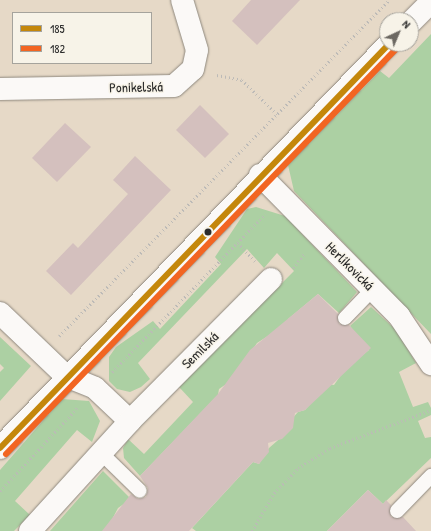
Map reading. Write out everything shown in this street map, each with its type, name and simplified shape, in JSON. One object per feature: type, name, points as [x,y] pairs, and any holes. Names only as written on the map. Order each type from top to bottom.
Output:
[{"type":"street","points":[[182,0],[197,50],[193,70]]},
{"type":"street","points":[[419,14],[431,2]]},
{"type":"street","points":[[0,448],[66,376],[381,52]]},
{"type":"street","name":"Ponikelská","points":[[0,89],[174,86],[193,70]]},
{"type":"street","name":"Herlíkovická","points":[[260,175],[399,316],[431,364]]},
{"type":"street","name":"Semilská","points":[[30,531],[130,421],[271,279]]},
{"type":"street","points":[[0,313],[66,376],[95,388],[130,421]]},
{"type":"lane","points":[[345,318],[373,289]]},
{"type":"lane","points":[[101,453],[140,491]]},
{"type":"lane","points":[[397,511],[431,476]]},
{"type":"path","points":[[42,353],[389,0]]},
{"type":"path","points":[[193,70],[242,80],[277,114]]},
{"type":"path","points":[[162,322],[282,196]]},
{"type":"path","points":[[252,531],[274,493],[298,468],[330,448],[431,410]]},
{"type":"green space","points":[[431,34],[431,334],[294,191],[288,165],[380,71],[389,78],[414,52],[419,52],[419,47]]},
{"type":"green space","points":[[256,207],[285,216],[357,292],[339,313],[318,294],[288,319],[288,323],[257,343],[232,380],[219,389],[218,395],[140,476],[124,458],[123,448],[128,439],[144,454],[193,402],[179,387],[294,271],[277,253],[264,268],[247,249],[138,363],[150,379],[141,387],[130,392],[117,389],[109,381],[109,357],[116,347],[153,321],[160,329],[221,264],[215,257],[247,209]]},
{"type":"green space","points":[[371,307],[396,330],[416,363],[399,372],[413,407],[428,402],[431,408],[431,415],[418,421],[425,438],[431,437],[431,458],[383,504],[368,490],[327,531],[196,531],[192,528],[253,462],[259,464],[269,448],[292,428],[290,421],[298,412],[305,410],[328,384],[334,385],[346,368],[369,350],[350,326]]},
{"type":"green space","points":[[0,337],[31,366],[0,401],[0,372],[4,368],[0,364]]},
{"type":"green space","points":[[62,399],[89,401],[100,421],[92,442],[77,430],[15,501],[30,515],[14,531],[0,531],[0,470]]},
{"type":"green space","points":[[103,471],[131,499],[118,508],[106,531],[50,531]]},
{"type":"building","points":[[251,0],[300,0],[257,45],[232,21]]},
{"type":"building","points":[[200,105],[229,134],[205,158],[176,130]]},
{"type":"building","points":[[65,123],[91,147],[57,182],[32,158]]},
{"type":"building","points":[[135,156],[171,190],[71,295],[46,271],[73,243],[78,248],[128,194],[113,180]]},
{"type":"building","points":[[318,294],[338,314],[339,324],[349,325],[371,348],[305,410],[295,413],[293,428],[282,439],[268,443],[269,452],[259,464],[253,462],[189,531],[102,531],[131,494],[138,499],[146,497],[148,488],[140,476],[218,394],[250,350]]},
{"type":"building","points":[[368,490],[383,504],[386,500],[391,505],[391,517],[403,517],[416,531],[327,531]]},
{"type":"transit line","name":"185","points":[[0,448],[381,52]]},
{"type":"transit line","name":"182","points":[[6,454],[393,52]]}]
